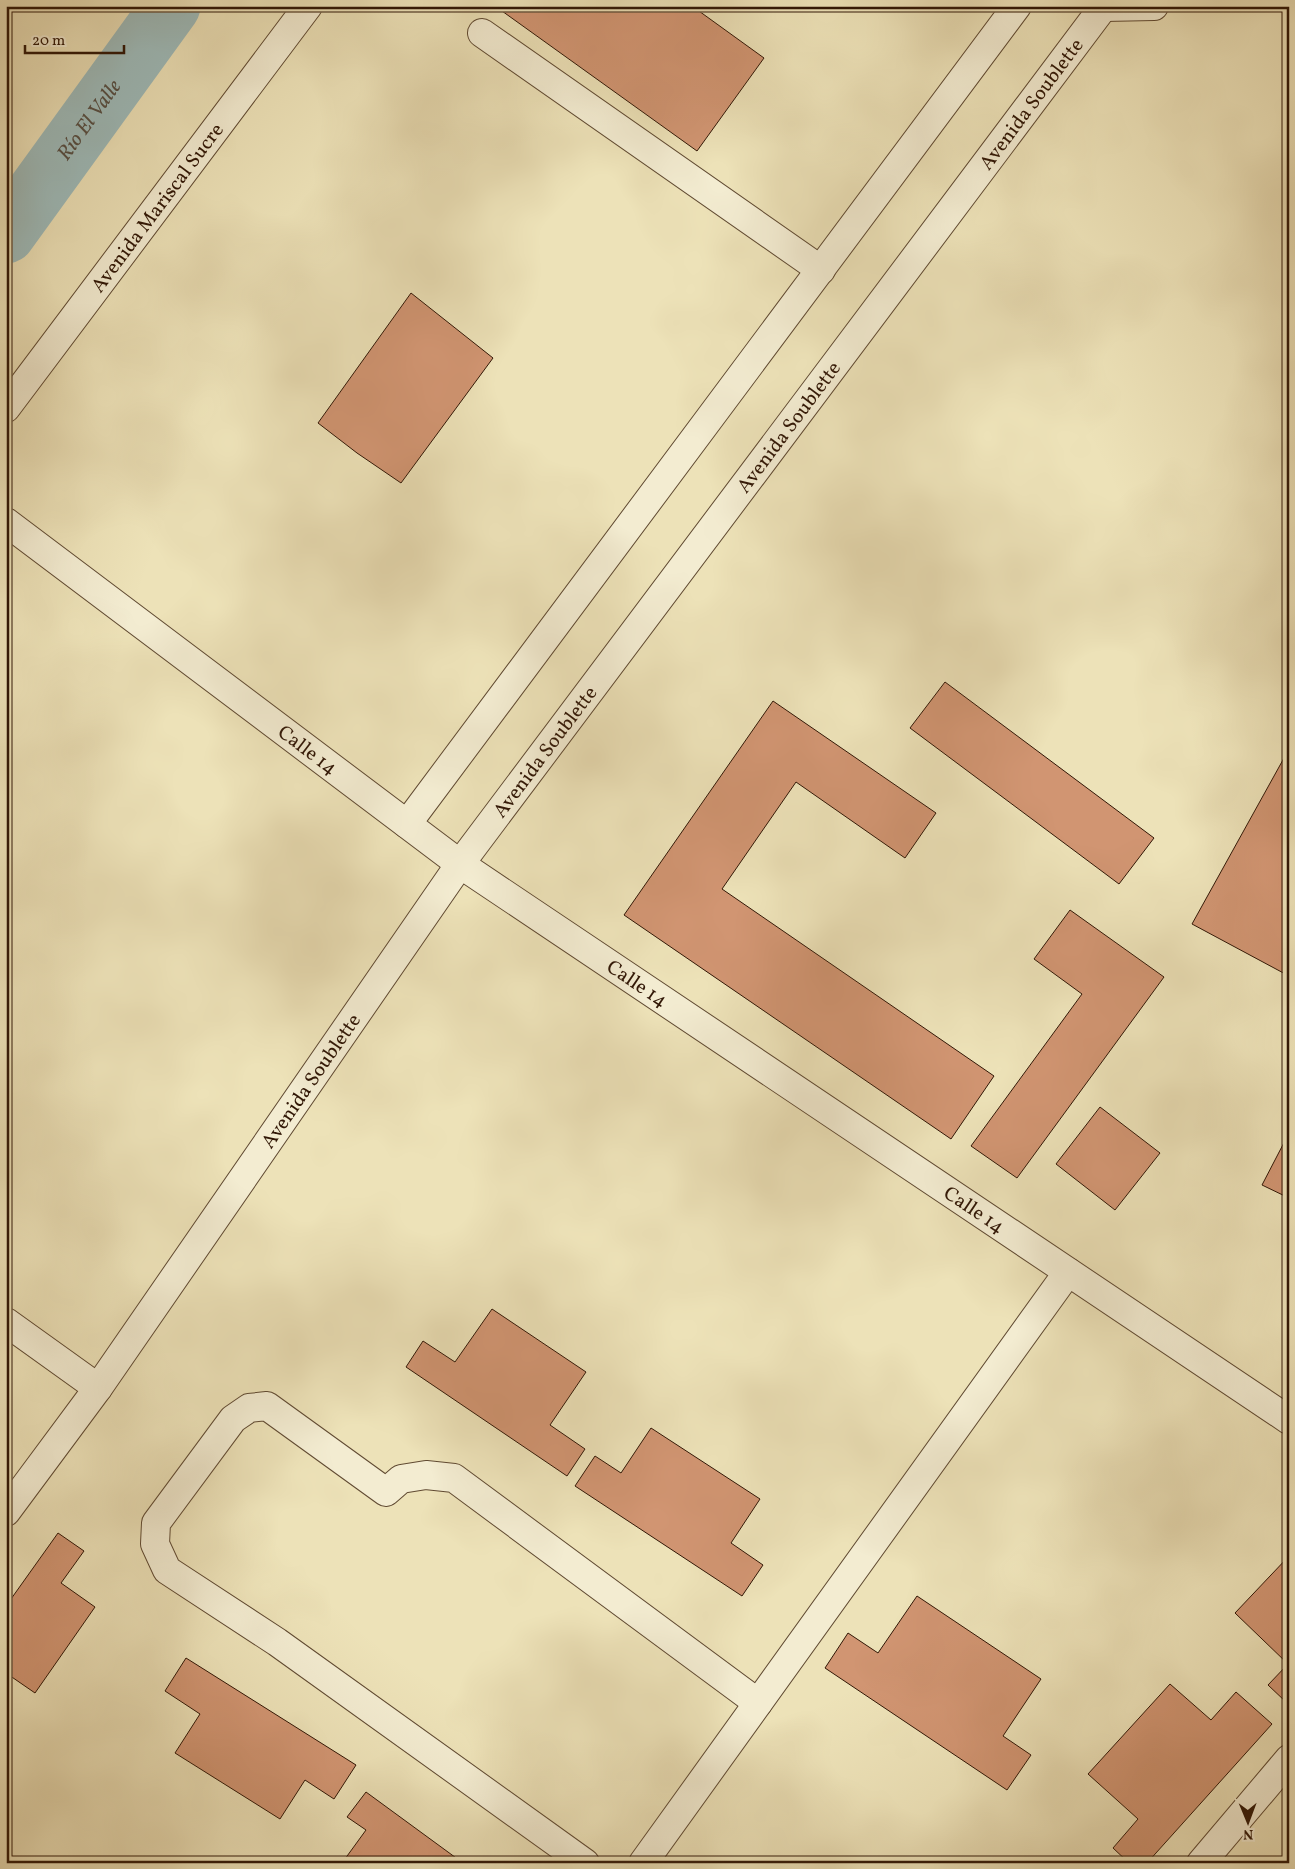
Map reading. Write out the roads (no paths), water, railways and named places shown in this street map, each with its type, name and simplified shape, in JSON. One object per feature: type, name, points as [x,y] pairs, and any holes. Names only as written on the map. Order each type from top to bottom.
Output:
[{"type":"street","name":"Avenida Mariscal Sucre","points":[[6,408],[308,6]]},
{"type":"street","points":[[407,824],[1017,6]]},
{"type":"street","name":"Avenida Soublette","points":[[6,1512],[98,1388],[460,864],[1104,6],[1154,6]]},
{"type":"street","points":[[482,33],[821,270]]},
{"type":"street","name":"Calle 14","points":[[6,522],[460,864],[1289,1420]]},
{"type":"street","points":[[643,1863],[1068,1272]]},
{"type":"street","points":[[6,1322],[98,1388]]},
{"type":"street","points":[[585,1863],[277,1642],[167,1570],[155,1544],[156,1523],[234,1419],[249,1408],[267,1406],[386,1492],[401,1479],[426,1475],[454,1478],[758,1703]]},
{"type":"street","points":[[1201,1863],[1289,1759]]},
{"type":"waterway","name":"Río El Valle","points":[[6,234],[171,6]]}]
